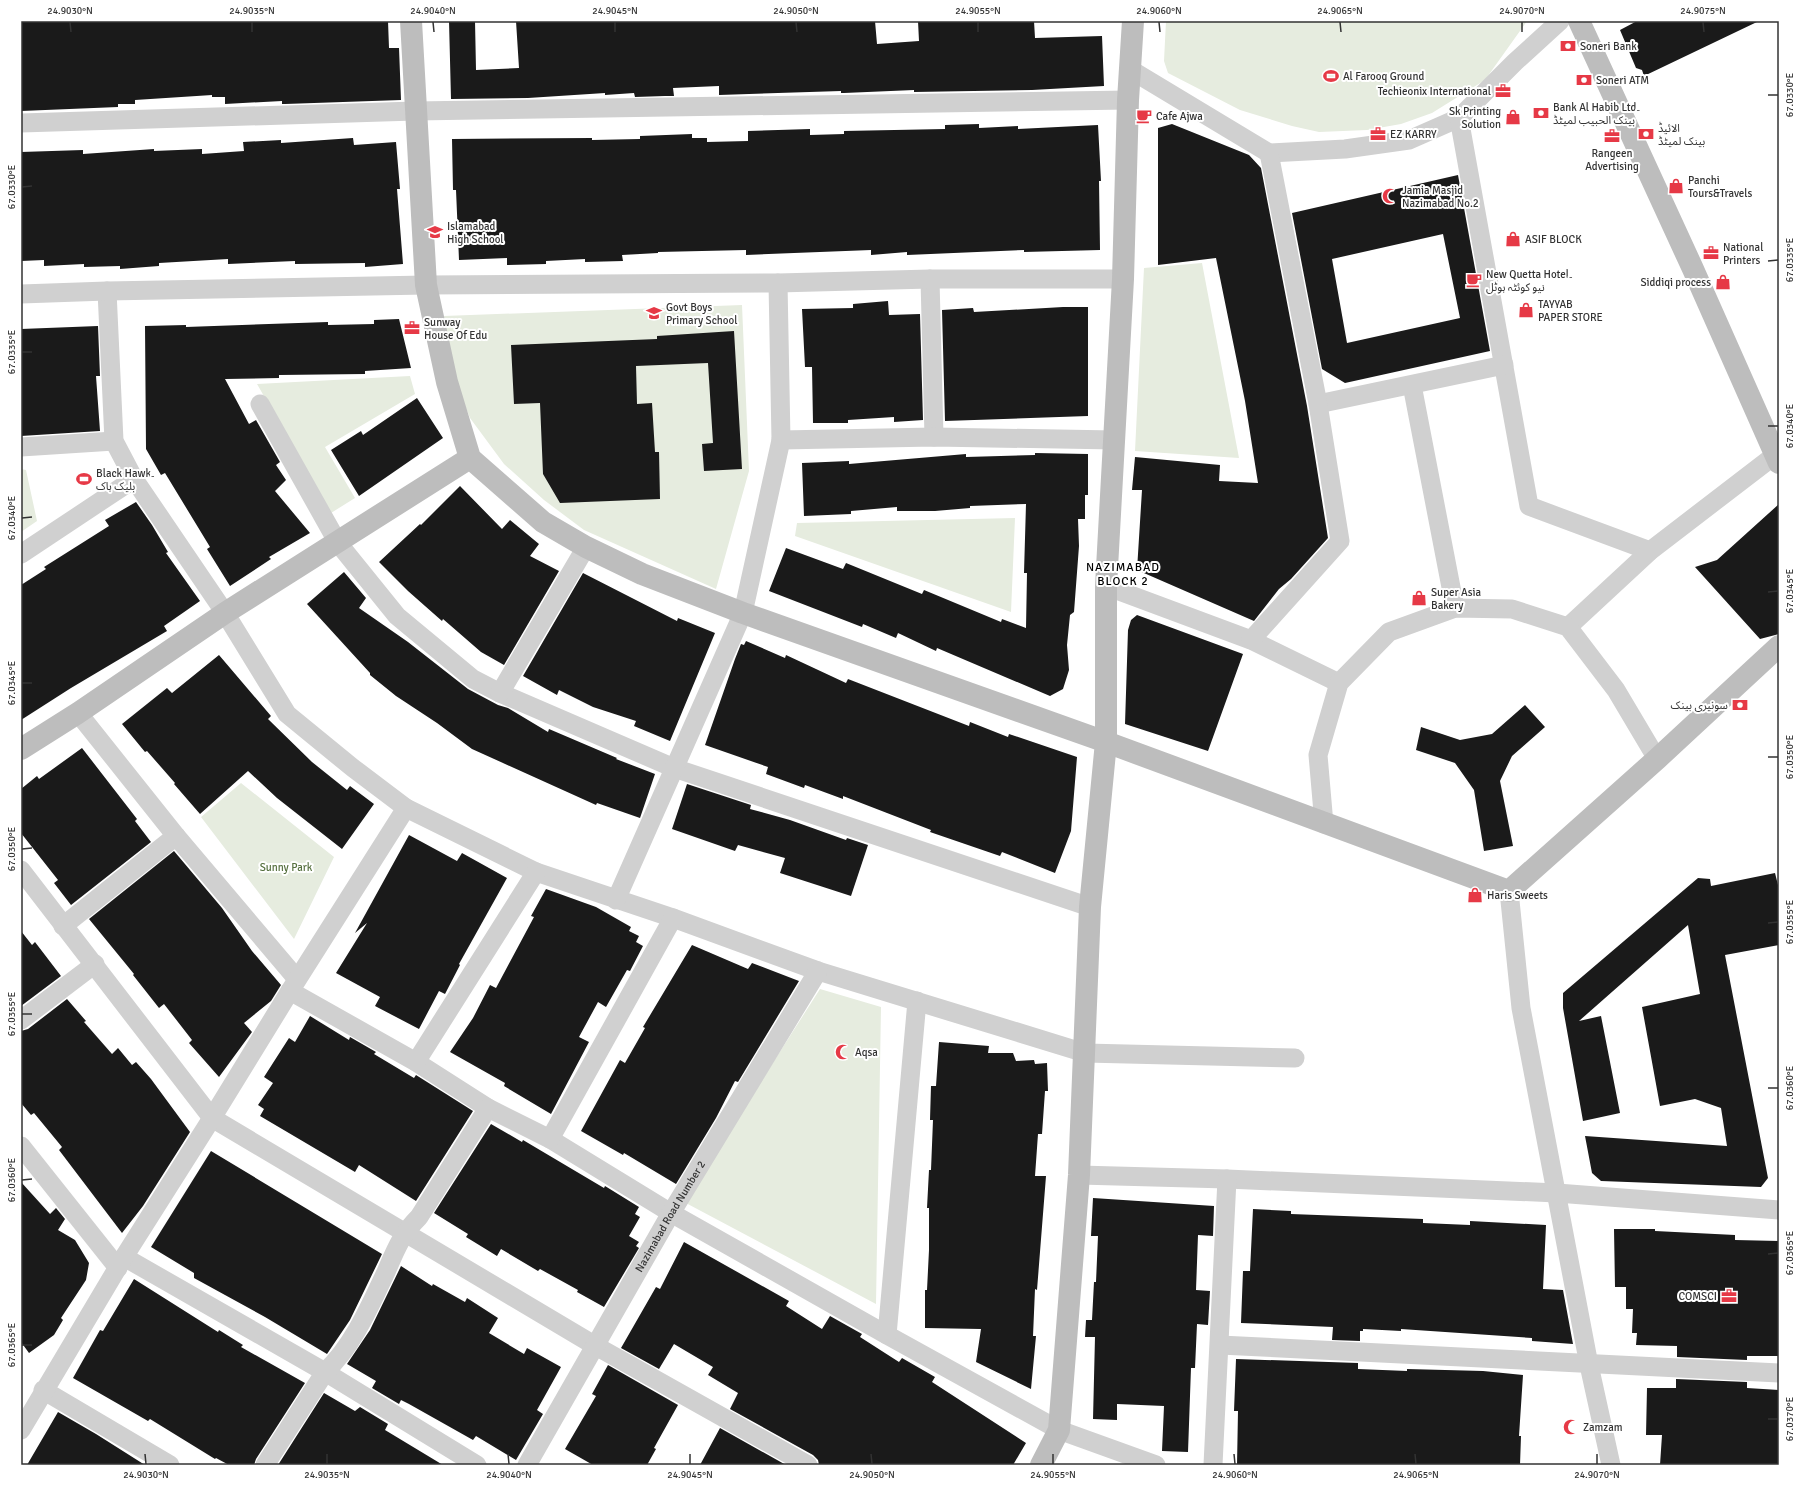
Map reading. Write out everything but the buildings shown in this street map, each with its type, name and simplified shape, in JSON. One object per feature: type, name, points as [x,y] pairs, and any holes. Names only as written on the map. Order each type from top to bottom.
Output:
[{"type":"street","points":[[411,21],[426,285],[447,382],[470,458],[543,522],[586,547],[642,574],[743,613],[1106,742],[1324,824],[1509,891]]},
{"type":"street","points":[[1041,1465],[1059,1430],[1079,1175],[1090,906],[1106,742],[1106,586],[1123,279],[1128,100],[1133,21]]},
{"type":"street","points":[[1131,70],[1269,153],[1345,149],[1409,140],[1459,118],[1515,62],[1560,21]]},
{"type":"street","points":[[1568,627],[1650,551],[1777,459],[1693,269],[1579,21]]},
{"type":"street","points":[[21,123],[416,111],[1128,100]]},
{"type":"street","points":[[1459,118],[1529,506],[1650,551]]},
{"type":"street","points":[[1251,640],[1340,541],[1318,404],[1269,153]]},
{"type":"street","points":[[21,294],[107,290],[426,285],[778,283],[930,278],[1123,279]]},
{"type":"street","points":[[930,278],[934,437]]},
{"type":"street","points":[[616,900],[743,613],[781,440],[778,283]]},
{"type":"street","points":[[107,290],[114,441],[134,479],[225,613],[287,714],[353,768],[406,808],[536,872],[672,918],[818,971],[1085,1053],[1295,1058]]},
{"type":"street","points":[[1318,404],[1504,365]]},
{"type":"street","points":[[1412,385],[1455,608]]},
{"type":"street","points":[[260,404],[338,543],[396,616],[473,679],[500,693],[674,768],[1090,906]]},
{"type":"street","points":[[781,440],[934,437],[1115,440]]},
{"type":"street","points":[[21,447],[114,441]]},
{"type":"street","points":[[21,749],[78,713],[225,613],[338,543],[470,458]]},
{"type":"street","points":[[21,554],[134,479]]},
{"type":"street","points":[[500,693],[586,547]]},
{"type":"street","points":[[1106,586],[1251,640],[1339,683]]},
{"type":"street","points":[[1324,824],[1318,755],[1339,683],[1389,632],[1455,608],[1512,609],[1568,627],[1616,690],[1657,759]]},
{"type":"street","points":[[1509,891],[1657,759],[1779,646]]},
{"type":"street","points":[[78,713],[293,985],[488,1108],[550,1139],[671,1213],[887,1336],[1059,1430],[1156,1465]]},
{"type":"street","points":[[21,1430],[27,1403],[43,1390],[293,985],[406,808]]},
{"type":"street","points":[[63,926],[176,836]]},
{"type":"street","points":[[21,870],[63,926],[95,964],[212,1118],[594,1345],[808,1465]]},
{"type":"street","points":[[416,1062],[536,872]]},
{"type":"street","points":[[1509,891],[1521,1008],[1589,1364],[1611,1465]]},
{"type":"street","points":[[550,1139],[672,918]]},
{"type":"street","points":[[21,1020],[95,964]]},
{"type":"street","name":"Nazimabad Road Number 2","points":[[528,1465],[594,1345],[671,1213],[818,971]]},
{"type":"street","points":[[887,1336],[917,1001]]},
{"type":"street","points":[[265,1465],[325,1372],[338,1360],[369,1307],[404,1231],[419,1217],[488,1108]]},
{"type":"street","points":[[21,1146],[121,1262],[325,1372],[477,1465]]},
{"type":"street","points":[[1079,1175],[1227,1179],[1557,1193],[1779,1210]]},
{"type":"street","points":[[1213,1465],[1227,1179]]},
{"type":"street","points":[[1220,1345],[1779,1373]]},
{"type":"street","points":[[43,1390],[170,1465]]},
{"type":"green space","name":"Al Farooq Ground","points":[[1166,21],[1527,21],[1485,80],[1432,113],[1401,124],[1367,130],[1319,132],[1292,126],[1240,110],[1168,73],[1164,61]]},
{"type":"green space","points":[[1202,263],[1239,458],[1135,451],[1144,268]]},
{"type":"green space","points":[[742,305],[749,471],[716,589],[584,530],[544,500],[504,464],[470,418],[451,371],[444,316]]},
{"type":"green space","points":[[410,376],[415,394],[325,447],[355,498],[331,513],[257,384]]},
{"type":"green space","points":[[21,469],[26,470],[37,521],[21,532]]},
{"type":"green space","points":[[1015,518],[1011,612],[795,536],[797,523]]},
{"type":"green space","name":"Sunny Park","points":[[241,783],[334,857],[294,939],[201,817]]},
{"type":"green space","points":[[820,989],[881,1007],[876,1304],[684,1202]]},
{"type":"place","name":"Soneri Bank","points":[[1568,46]]},
{"type":"place","name":"Al Farooq Ground","points":[[1331,76]]},
{"type":"place","name":"Soneri ATM","points":[[1584,80]]},
{"type":"place","name":"Techieonix International","points":[[1503,91]]},
{"type":"place","name":"Bank Al Habib Ltd۔ بینک الحبیب لمیٹڈ","points":[[1541,113]]},
{"type":"place","name":"Cafe Ajwa","points":[[1144,116]]},
{"type":"place","name":"Sk Printing Solution","points":[[1513,117]]},
{"type":"place","name":"EZ KARRY","points":[[1378,134]]},
{"type":"place","name":"الائیڈ بینک لمیٹڈ","points":[[1646,134]]},
{"type":"place","name":"Rangeen Advertising","points":[[1612,136]]},
{"type":"place","name":"Panchi Tours&Travels","points":[[1676,186]]},
{"type":"place","name":"Jamia Masjid Nazimabad No.2","points":[[1390,196]]},
{"type":"place","name":"Islamabad High School","points":[[435,232]]},
{"type":"place","name":"ASIF BLOCK","points":[[1513,239]]},
{"type":"place","name":"National Printers","points":[[1711,253]]},
{"type":"place","name":"New Quetta Hotel۔ نیو کوئٹہ ہوٹل","points":[[1474,280]]},
{"type":"place","name":"Siddiqi process","points":[[1723,282]]},
{"type":"place","name":"TAYYAB PAPER STORE","points":[[1526,310]]},
{"type":"place","name":"Govt Boys Primary School","points":[[654,313]]},
{"type":"place","name":"Sunway House Of Edu","points":[[412,328]]},
{"type":"place","name":"Black Hawk۔ بلیک ہاک","points":[[84,479]]},
{"type":"place","name":"Super Asia Bakery","points":[[1419,598]]},
{"type":"place","name":"سونیری بینک","points":[[1740,705]]},
{"type":"place","name":"Haris Sweets","points":[[1475,895]]},
{"type":"place","name":"Aqsa","points":[[843,1052]]},
{"type":"place","name":"COMSCI","points":[[1729,1296]]},
{"type":"place","name":"Zamzam","points":[[1571,1427]]},
{"type":"district","name":"NAZIMABAD BLOCK 2","points":[[1123,574]]}]
